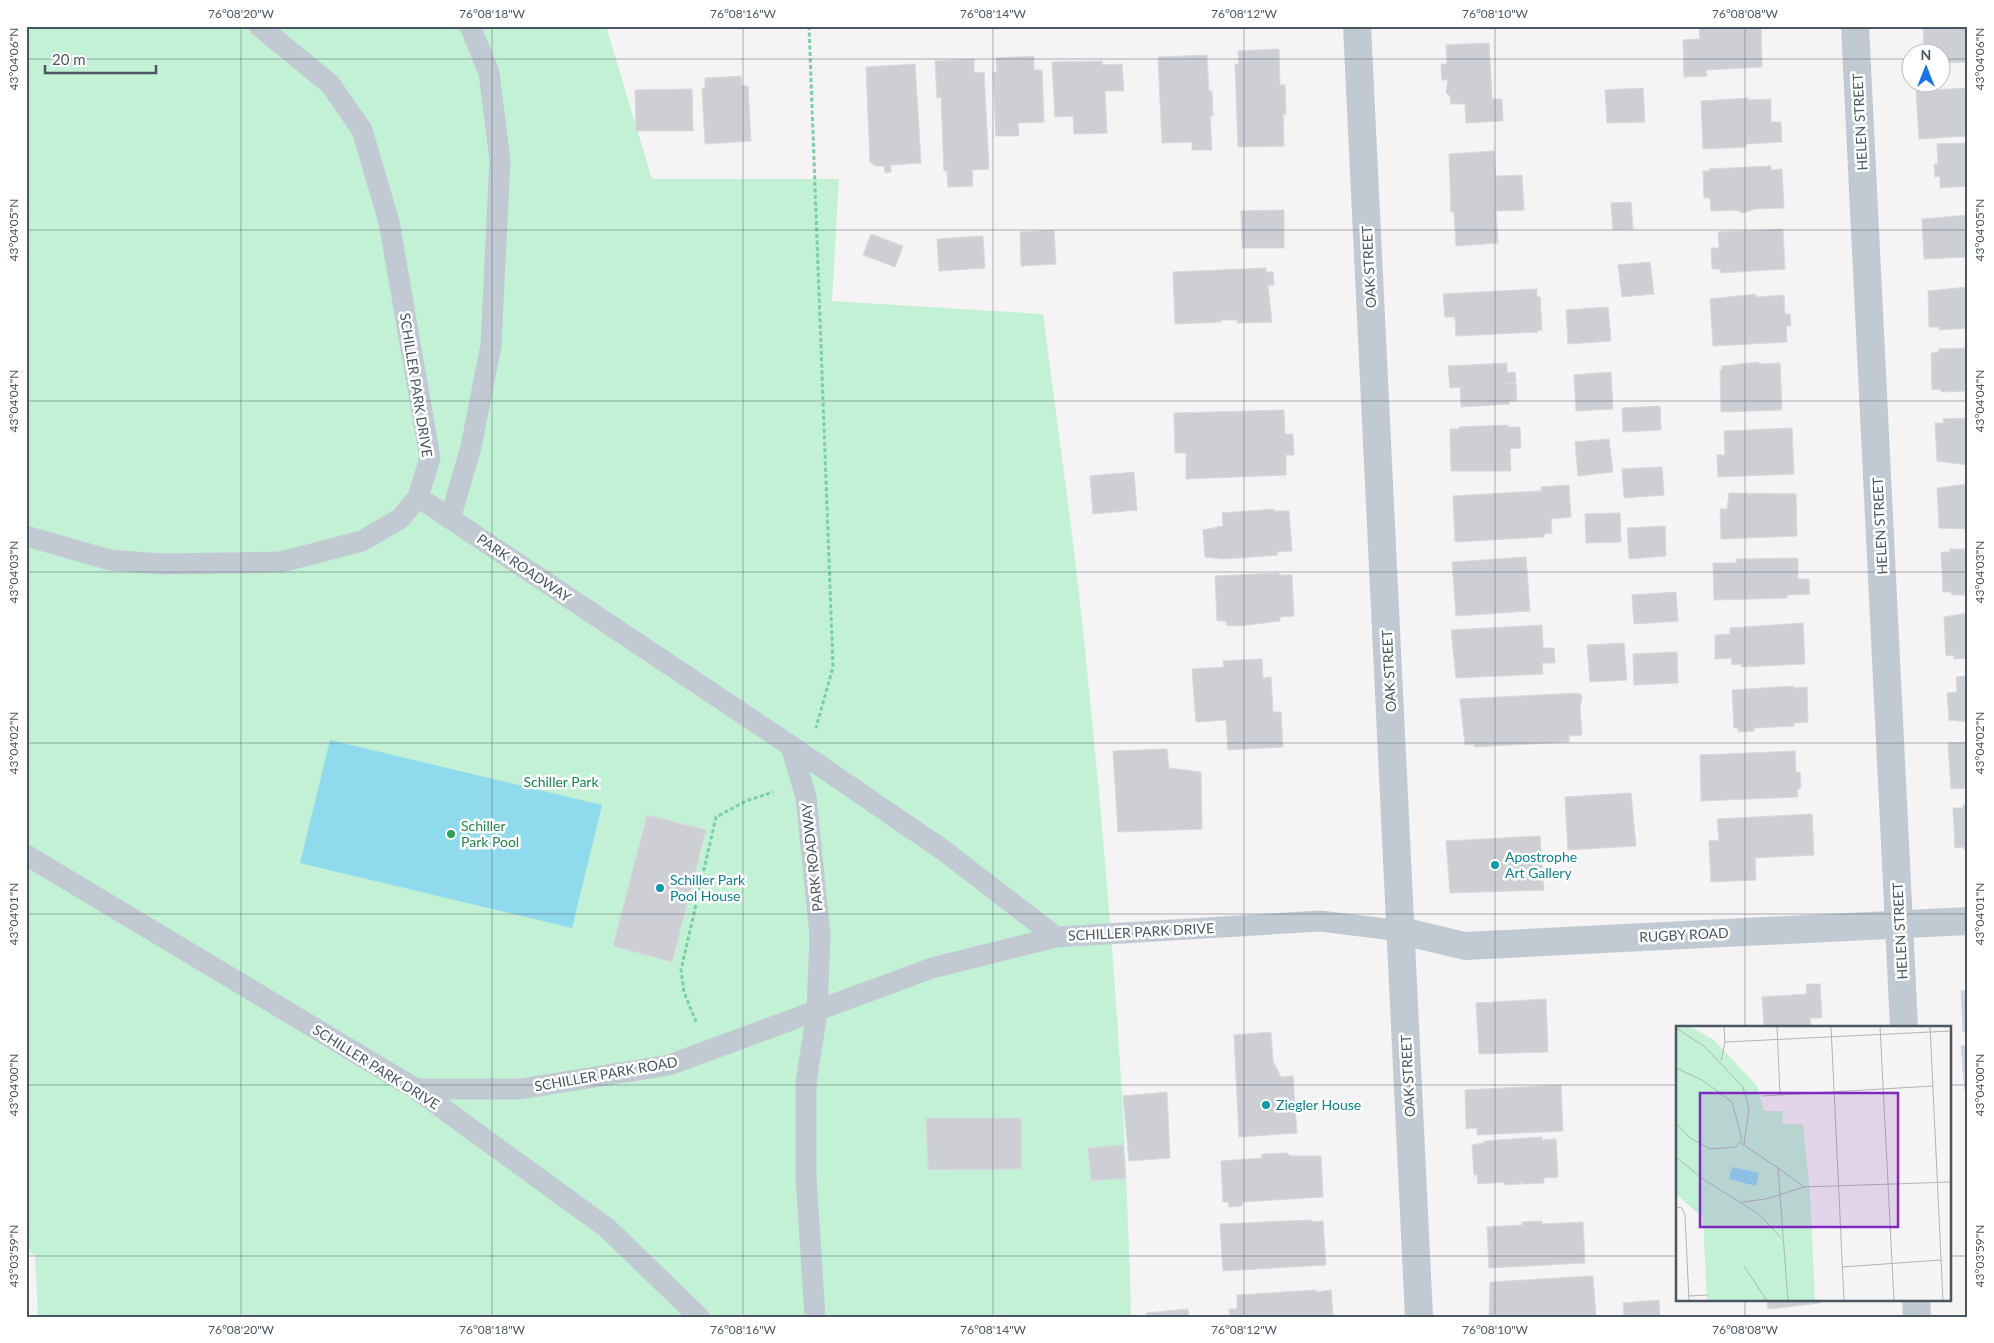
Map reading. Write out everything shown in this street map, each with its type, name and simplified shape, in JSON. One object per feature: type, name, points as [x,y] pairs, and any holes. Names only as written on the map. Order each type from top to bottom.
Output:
[{"type":"street","name":"OAK STREET","points":[[1357,26],[1402,931],[1419,1317]]},
{"type":"street","name":"HELEN STREET","points":[[1855,26],[1904,1026]]},
{"type":"street","name":"RUGBY ROAD","points":[[1402,931],[1465,946],[1968,921]]},
{"type":"street","points":[[1916,1300],[1917,1317]]},
{"type":"lane","name":"SCHILLER PARK DRIVE","points":[[26,536],[110,560],[162,564],[281,562],[362,541],[401,518],[418,497],[430,458],[389,222],[362,130],[330,84],[259,26]]},
{"type":"lane","points":[[418,497],[450,518],[471,446],[491,345],[500,160],[489,73],[470,26]]},
{"type":"lane","name":"PARK ROADWAY","points":[[450,518],[800,752],[820,935],[817,1012],[806,1083],[806,1176],[815,1317]]},
{"type":"lane","name":"SCHILLER PARK DRIVE","points":[[800,752],[943,850],[1056,937],[1320,921],[1402,931]]},
{"type":"lane","name":"SCHILLER PARK DRIVE","points":[[26,856],[416,1088],[607,1228],[699,1317]]},
{"type":"lane","points":[[817,1012],[932,968],[1056,937]]},
{"type":"lane","name":"SCHILLER PARK ROAD","points":[[416,1088],[520,1088],[669,1065],[817,1012]]},
{"type":"path","points":[[800,752],[833,667],[809,26]]},
{"type":"path","points":[[709,1051],[684,992],[681,970],[716,817],[746,801],[802,782]]},
{"type":"green space","name":"Schiller Park","points":[[26,26],[606,26],[652,179],[839,179],[832,301],[1043,314],[1078,581],[1095,751],[1121,1074],[1131,1317],[38,1317],[35,1256],[26,1248]]},
{"type":"water","name":"Schiller Park Pool","points":[[330,740],[602,805],[572,928],[300,863]]},
{"type":"building","points":[[1699,26],[1761,26],[1762,67],[1706,70],[1707,76],[1684,77],[1683,40],[1700,39]]},
{"type":"building","points":[[1923,26],[1968,26],[1968,62],[1952,63],[1952,42],[1924,42]]},
{"type":"building","points":[[1489,43],[1492,99],[1502,99],[1503,121],[1466,123],[1465,104],[1451,104],[1450,96],[1446,93],[1448,80],[1442,80],[1441,64],[1447,64],[1446,45]]},
{"type":"building","points":[[1279,49],[1280,85],[1285,85],[1286,114],[1283,114],[1284,146],[1238,147],[1235,64],[1239,64],[1238,51]]},
{"type":"building","points":[[1207,55],[1209,91],[1212,91],[1213,116],[1210,116],[1212,150],[1192,150],[1192,142],[1162,143],[1158,57]]},
{"type":"building","points":[[1034,56],[1034,70],[1042,70],[1044,122],[1018,123],[1019,136],[996,136],[993,72],[997,72],[996,58]]},
{"type":"building","points":[[974,59],[974,73],[984,72],[989,169],[972,170],[973,186],[948,187],[947,171],[944,171],[941,97],[937,98],[935,61]]},
{"type":"building","points":[[1102,61],[1102,65],[1122,64],[1124,91],[1105,91],[1107,133],[1074,134],[1073,116],[1055,117],[1052,62]]},
{"type":"building","points":[[915,64],[921,163],[891,165],[891,172],[885,173],[884,166],[875,166],[870,162],[866,67]]},
{"type":"building","points":[[741,76],[742,86],[748,86],[751,141],[705,144],[702,88],[705,88],[705,78]]},
{"type":"building","points":[[1643,88],[1645,122],[1607,123],[1605,90]]},
{"type":"building","points":[[1968,88],[1968,136],[1919,139],[1916,92],[1952,92],[1952,89]]},
{"type":"building","points":[[692,89],[693,131],[636,131],[635,90]]},
{"type":"building","points":[[1749,98],[1749,100],[1771,99],[1771,122],[1781,122],[1782,142],[1746,144],[1746,147],[1703,149],[1701,101]]},
{"type":"building","points":[[1968,143],[1968,186],[1940,188],[1940,176],[1935,177],[1934,164],[1938,164],[1937,144]]},
{"type":"building","points":[[1494,151],[1496,176],[1522,175],[1524,210],[1496,211],[1498,243],[1456,246],[1454,212],[1451,212],[1449,154]]},
{"type":"building","points":[[1771,166],[1771,170],[1782,169],[1784,208],[1755,209],[1743,213],[1736,210],[1711,211],[1710,198],[1704,198],[1703,171],[1709,171],[1709,169]]},
{"type":"building","points":[[1631,202],[1633,229],[1613,230],[1611,203]]},
{"type":"building","points":[[1284,210],[1284,248],[1242,248],[1241,211]]},
{"type":"building","points":[[1968,215],[1968,257],[1924,259],[1922,219]]},
{"type":"building","points":[[1783,229],[1785,269],[1720,273],[1720,269],[1712,269],[1711,248],[1719,248],[1718,232]]},
{"type":"building","points":[[1054,230],[1056,264],[1021,266],[1020,232]]},
{"type":"building","points":[[871,234],[903,246],[895,267],[863,255]]},
{"type":"building","points":[[983,236],[985,268],[939,271],[937,239]]},
{"type":"building","points":[[1650,262],[1654,294],[1622,297],[1618,265]]},
{"type":"building","points":[[1266,268],[1266,272],[1273,272],[1274,285],[1268,285],[1272,322],[1237,323],[1237,320],[1221,320],[1221,322],[1175,324],[1173,272]]},
{"type":"building","points":[[1968,287],[1968,328],[1939,330],[1939,327],[1929,327],[1928,291]]},
{"type":"building","points":[[1537,289],[1537,297],[1540,297],[1542,330],[1538,330],[1538,332],[1456,336],[1455,317],[1445,317],[1443,294]]},
{"type":"building","points":[[1756,294],[1756,297],[1784,295],[1785,314],[1790,314],[1791,326],[1786,326],[1787,342],[1713,346],[1710,299]]},
{"type":"building","points":[[1608,307],[1611,341],[1568,344],[1566,310]]},
{"type":"building","points":[[1968,348],[1968,391],[1941,392],[1941,389],[1932,390],[1931,353],[1939,352],[1939,349]]},
{"type":"building","points":[[1759,362],[1759,364],[1780,363],[1782,410],[1721,412],[1720,370],[1722,370],[1722,366]]},
{"type":"building","points":[[1507,363],[1507,373],[1515,372],[1516,383],[1507,383],[1516,384],[1517,401],[1509,401],[1510,404],[1461,407],[1460,387],[1450,388],[1448,366]]},
{"type":"building","points":[[1611,372],[1613,409],[1576,411],[1574,375]]},
{"type":"building","points":[[1660,406],[1661,430],[1623,432],[1622,408]]},
{"type":"building","points":[[1284,410],[1285,434],[1293,434],[1294,455],[1286,455],[1286,475],[1186,479],[1186,453],[1175,453],[1174,413]]},
{"type":"building","points":[[1968,418],[1968,465],[1937,461],[1935,423],[1944,423],[1943,419]]},
{"type":"building","points":[[1508,425],[1508,427],[1520,427],[1521,448],[1510,449],[1511,471],[1451,471],[1450,429]]},
{"type":"building","points":[[1792,428],[1794,474],[1718,477],[1717,455],[1725,455],[1724,431]]},
{"type":"building","points":[[1609,439],[1613,472],[1578,476],[1575,442]]},
{"type":"building","points":[[1662,467],[1664,495],[1624,498],[1622,469]]},
{"type":"building","points":[[1134,472],[1137,510],[1093,514],[1090,476]]},
{"type":"building","points":[[1968,484],[1968,529],[1939,528],[1937,488]]},
{"type":"building","points":[[1569,485],[1571,517],[1551,519],[1552,533],[1544,534],[1544,537],[1455,542],[1453,496],[1541,491],[1541,487]]},
{"type":"building","points":[[1729,493],[1796,494],[1797,536],[1721,539],[1720,509],[1727,509]]},
{"type":"building","points":[[1274,509],[1274,511],[1289,511],[1292,551],[1277,552],[1278,555],[1224,559],[1205,557],[1203,530],[1223,526],[1222,513]]},
{"type":"building","points":[[1620,513],[1621,542],[1586,543],[1585,514]]},
{"type":"building","points":[[1665,526],[1666,556],[1629,559],[1627,528]]},
{"type":"building","points":[[1950,549],[1968,549],[1968,595],[1952,595],[1951,592],[1943,592],[1941,552],[1950,552]]},
{"type":"building","points":[[1526,557],[1530,611],[1456,616],[1452,562]]},
{"type":"building","points":[[1798,558],[1798,579],[1809,579],[1810,594],[1787,595],[1787,598],[1714,600],[1713,563],[1736,563],[1736,559]]},
{"type":"building","points":[[1279,573],[1279,575],[1292,575],[1294,616],[1280,617],[1280,621],[1240,626],[1226,625],[1226,621],[1217,621],[1215,576]]},
{"type":"building","points":[[1676,592],[1678,621],[1634,624],[1632,595]]},
{"type":"building","points":[[1968,613],[1968,658],[1954,659],[1954,655],[1946,656],[1944,617]]},
{"type":"building","points":[[1803,623],[1805,664],[1741,667],[1741,664],[1732,665],[1731,658],[1715,659],[1715,635],[1730,634],[1730,628]]},
{"type":"building","points":[[1542,625],[1543,648],[1554,648],[1555,663],[1542,663],[1543,674],[1456,678],[1451,630]]},
{"type":"building","points":[[1624,643],[1627,680],[1590,682],[1587,645]]},
{"type":"building","points":[[1677,652],[1678,683],[1634,685],[1633,654]]},
{"type":"building","points":[[1262,659],[1263,678],[1271,677],[1273,712],[1281,712],[1283,747],[1228,750],[1226,720],[1196,722],[1192,669],[1224,667],[1223,661]]},
{"type":"building","points":[[1968,676],[1968,722],[1949,720],[1947,693],[1957,692],[1956,677]]},
{"type":"building","points":[[1793,686],[1793,688],[1807,687],[1808,722],[1794,723],[1794,726],[1754,728],[1754,731],[1738,732],[1738,728],[1734,728],[1732,690]]},
{"type":"building","points":[[1579,693],[1582,696],[1580,708],[1582,735],[1569,736],[1569,742],[1474,747],[1474,744],[1465,745],[1460,699]]},
{"type":"building","points":[[1968,742],[1968,788],[1951,789],[1948,743]]},
{"type":"building","points":[[1167,749],[1169,768],[1201,772],[1202,829],[1118,832],[1113,751]]},
{"type":"building","points":[[1795,751],[1796,773],[1800,772],[1801,788],[1797,789],[1798,797],[1701,801],[1700,755]]},
{"type":"building","points":[[1631,793],[1636,846],[1568,850],[1565,797]]},
{"type":"building","points":[[1963,805],[1968,805],[1968,850],[1964,850],[1964,847],[1955,848],[1953,808],[1963,808]]},
{"type":"building","points":[[1812,814],[1814,855],[1755,858],[1756,880],[1711,882],[1709,841],[1719,840],[1717,819]]},
{"type":"building","name":"Schiller Park Pool House","points":[[647,815],[706,830],[672,962],[613,946]]},
{"type":"building","name":"Apostrophe Art Gallery","points":[[1540,836],[1544,890],[1450,893],[1446,841]]},
{"type":"building","points":[[1806,984],[1820,984],[1822,1018],[1810,1018],[1811,1026],[1764,1026],[1762,997],[1807,994]]},
{"type":"building","points":[[1968,990],[1968,1032],[1963,1032],[1961,991]]},
{"type":"building","points":[[1546,999],[1548,1052],[1479,1054],[1476,1003]]},
{"type":"building","name":"Ziegler House","points":[[1271,1032],[1273,1061],[1281,1077],[1293,1076],[1297,1133],[1239,1137],[1234,1035]]},
{"type":"building","points":[[1968,1045],[1968,1091],[1965,1092],[1961,1046]]},
{"type":"building","points":[[1561,1085],[1563,1131],[1477,1135],[1477,1128],[1466,1129],[1465,1090]]},
{"type":"building","points":[[1167,1092],[1170,1158],[1129,1161],[1123,1096]]},
{"type":"building","points":[[926,1118],[1021,1118],[1021,1169],[928,1170]]},
{"type":"building","points":[[1542,1137],[1542,1140],[1556,1139],[1558,1177],[1544,1178],[1544,1183],[1522,1184],[1522,1181],[1520,1184],[1504,1185],[1504,1182],[1478,1184],[1477,1175],[1474,1175],[1472,1145],[1484,1143],[1484,1141]]},
{"type":"building","points":[[1123,1145],[1126,1178],[1091,1181],[1088,1148]]},
{"type":"building","points":[[1287,1153],[1290,1156],[1321,1156],[1323,1197],[1242,1202],[1242,1206],[1229,1207],[1228,1202],[1223,1202],[1221,1161],[1262,1158],[1262,1154]]},
{"type":"building","points":[[1311,1220],[1312,1222],[1323,1221],[1326,1265],[1223,1271],[1220,1224]]},
{"type":"building","points":[[1542,1221],[1542,1224],[1583,1222],[1585,1263],[1489,1268],[1487,1227],[1522,1225],[1522,1222]]},
{"type":"building","points":[[1593,1276],[1596,1317],[1489,1317],[1490,1282]]},
{"type":"building","points":[[1316,1290],[1316,1292],[1331,1290],[1333,1317],[1230,1317],[1229,1309],[1237,1309],[1237,1295]]},
{"type":"building","points":[[1659,1300],[1660,1317],[1624,1317],[1623,1303]]},
{"type":"building","points":[[1767,1300],[1820,1300],[1821,1303],[1768,1309]]},
{"type":"building","points":[[1188,1309],[1189,1317],[1147,1317],[1146,1313]]},
{"type":"place","name":"Schiller Park Pool","points":[[451,834]]},
{"type":"place","name":"Apostrophe Art Gallery","points":[[1495,865]]},
{"type":"place","name":"Schiller Park Pool House","points":[[660,888]]},
{"type":"place","name":"Ziegler House","points":[[1266,1105]]}]
